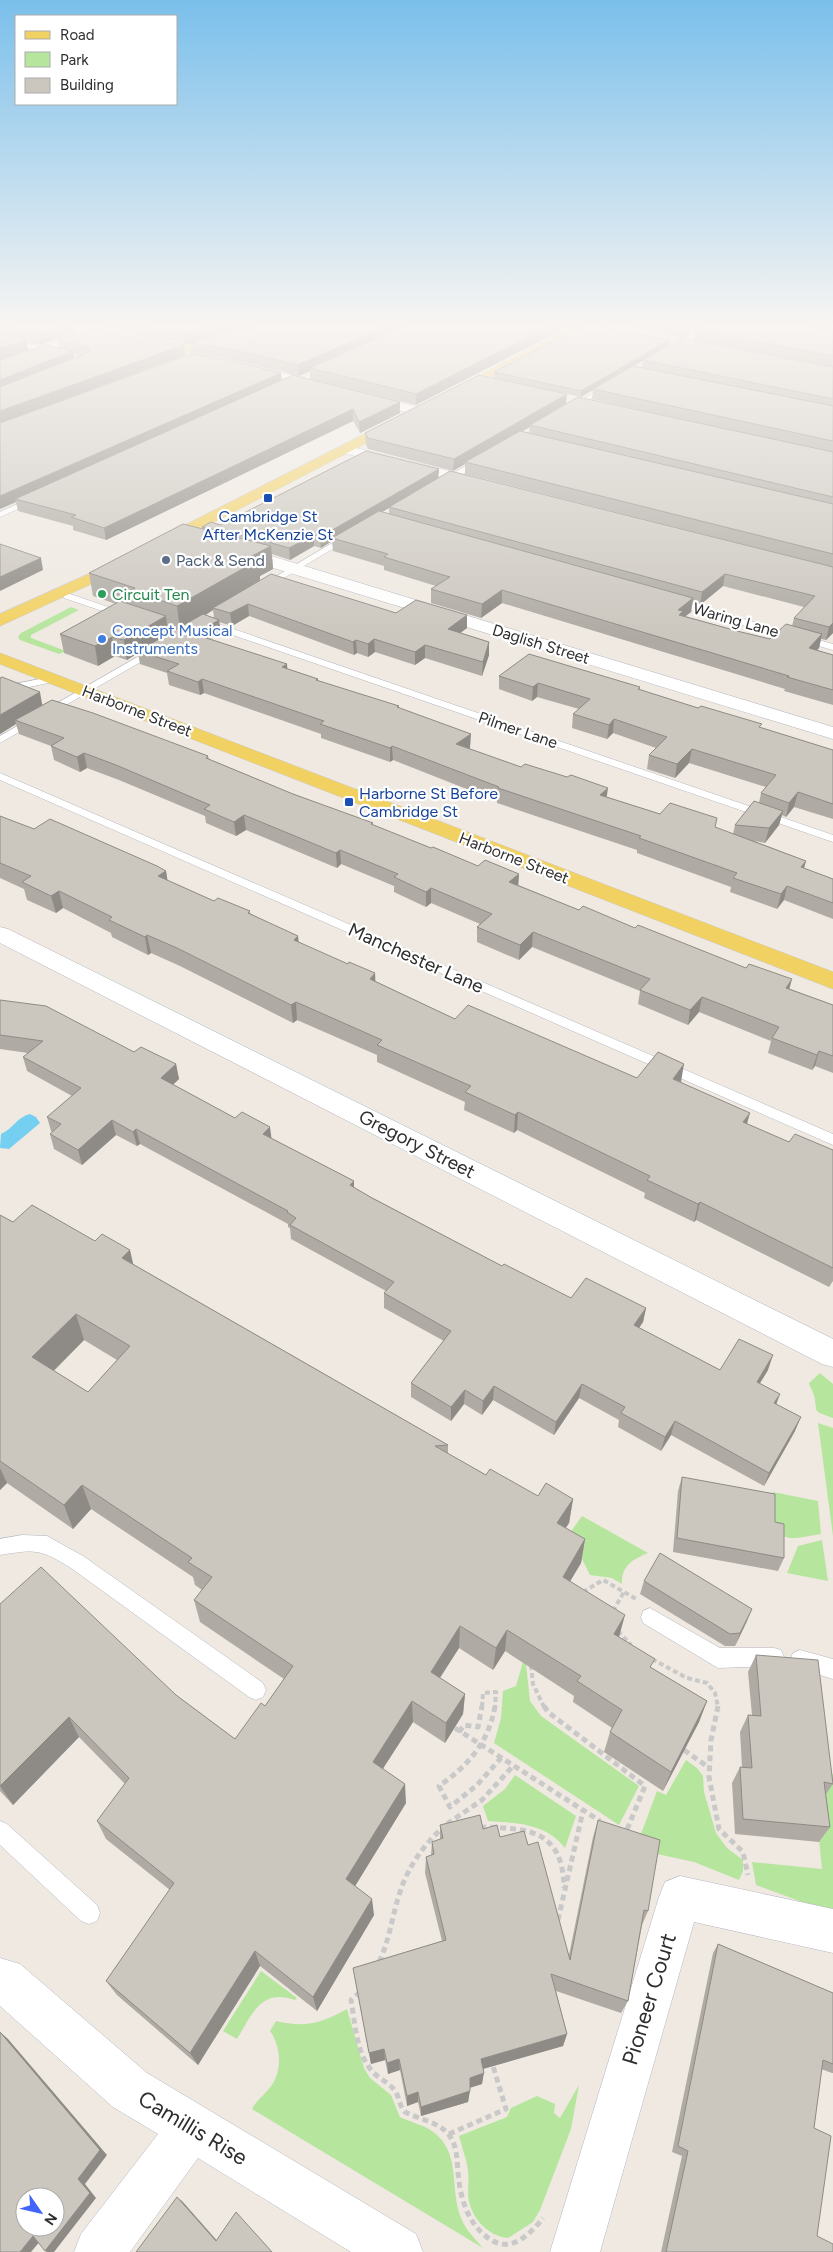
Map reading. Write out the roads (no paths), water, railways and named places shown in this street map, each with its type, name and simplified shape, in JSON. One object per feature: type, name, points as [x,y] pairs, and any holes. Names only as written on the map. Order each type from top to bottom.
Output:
[{"type":"main road","points":[[150,550],[190,536],[344,449],[387,427]]},
{"type":"main road","points":[[0,621],[44,598],[83,584],[133,558]]},
{"type":"main road","points":[[0,634],[57,604],[83,584]]},
{"type":"main road","name":"Harborne Street","points":[[0,644],[92,687],[833,981]]},
{"type":"main road","name":"Harborne Street","points":[[0,658],[55,679],[92,687],[368,788],[833,964]]},
{"type":"street","points":[[344,449],[498,488]]},
{"type":"street","name":"Daglish Street","points":[[220,545],[833,734]]},
{"type":"street","name":"Gregory Street","points":[[0,934],[833,1354]]},
{"type":"street","name":"Pioneer Court","points":[[575,2252],[680,1897],[833,1931]]},
{"type":"street","name":"Camillis Rise","points":[[2,1980],[130,2090],[398,2252]]},
{"type":"street","points":[[99,2252],[192,2127]]},
{"type":"lane","points":[[434,488],[487,456]]},
{"type":"lane","points":[[0,515],[44,495]]},
{"type":"lane","points":[[255,592],[353,535]]},
{"type":"lane","points":[[67,596],[136,620]]},
{"type":"lane","name":"Waring Lane","points":[[663,599],[833,647]]},
{"type":"lane","points":[[99,616],[109,611]]},
{"type":"lane","name":"Pilmer Lane","points":[[204,621],[833,839]]},
{"type":"lane","points":[[0,740],[165,644]]},
{"type":"lane","points":[[0,690],[55,679]]},
{"type":"lane","name":"Manchester Lane","points":[[0,776],[833,1140]]},
{"type":"lane","points":[[0,1547],[22,1543],[47,1544],[77,1562],[256,1690]]},
{"type":"lane","points":[[646,1610],[718,1658],[751,1656],[786,1658],[833,1669]]},
{"type":"lane","points":[[0,1831],[89,1913]]},
{"type":"water","points":[[30,1114],[36,1117],[40,1123],[9,1149],[0,1148],[1,1134]]},
{"type":"place","name":"Cambridge St After McKenzie St","points":[[268,498]]},
{"type":"place","name":"Pack & Send","points":[[166,560]]},
{"type":"place","name":"Circuit Ten","points":[[102,594]]},
{"type":"place","name":"Concept Musical Instruments","points":[[102,639]]},
{"type":"place","name":"Harborne St Before Cambridge St","points":[[349,802]]}]
